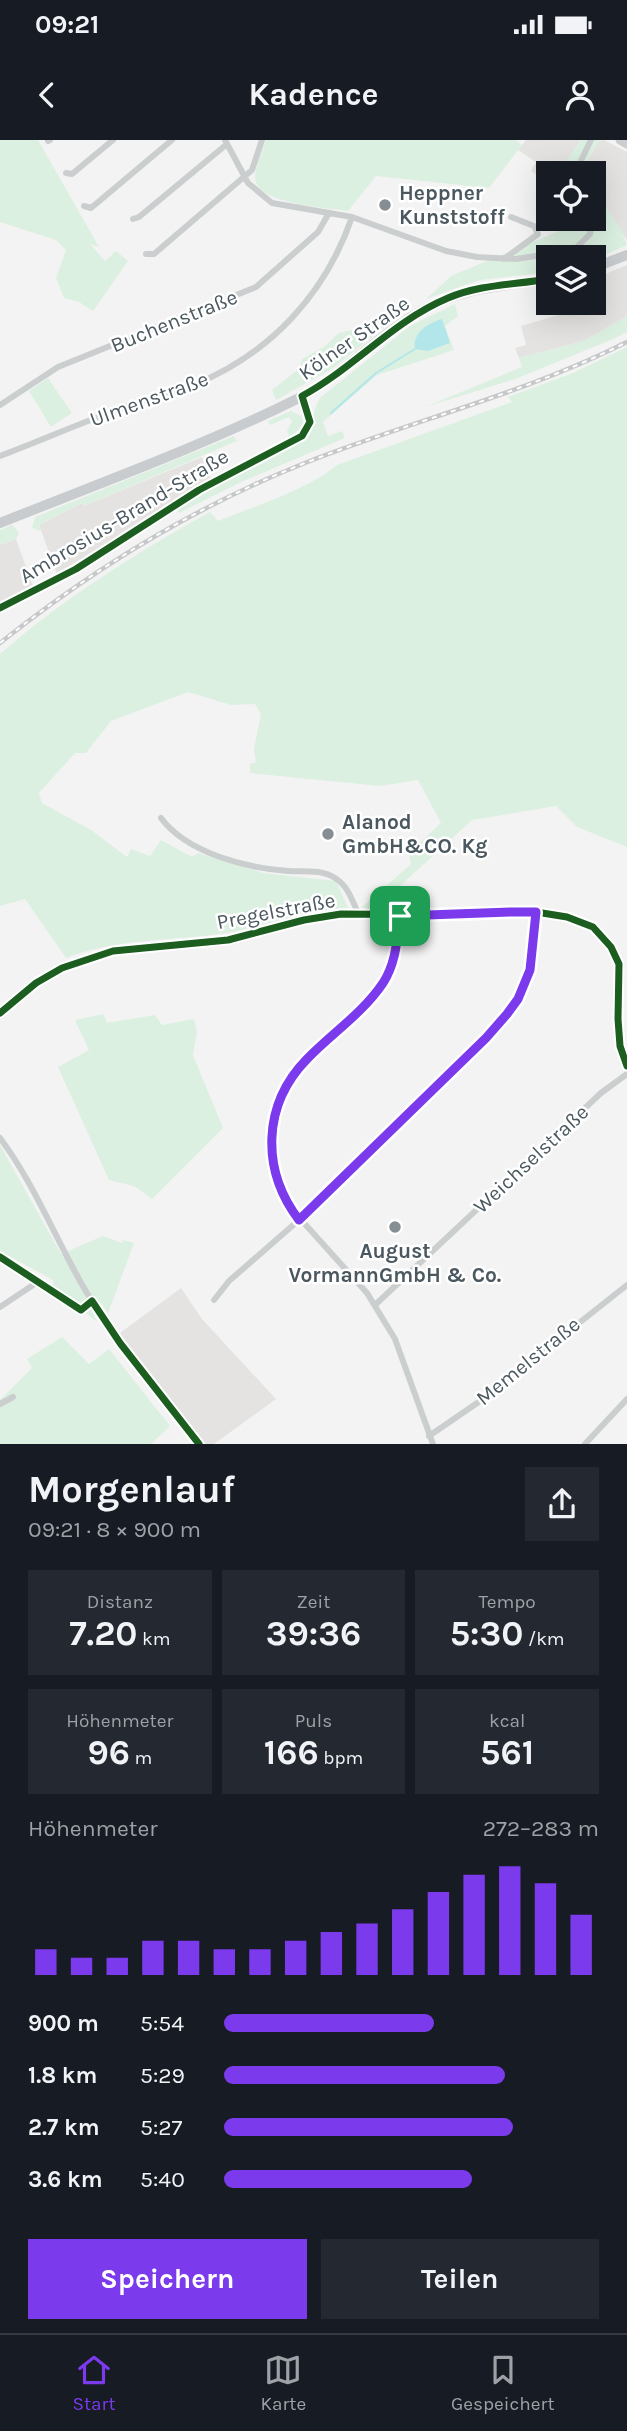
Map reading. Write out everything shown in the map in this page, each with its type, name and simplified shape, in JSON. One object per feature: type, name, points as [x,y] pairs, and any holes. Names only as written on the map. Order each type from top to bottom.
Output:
[{"type":"main road","points":[[606,263],[627,255]]},
{"type":"main road","name":"Kölner Straße","points":[[0,523],[192,446],[302,396],[336,376],[403,322],[438,302],[483,287],[536,280]]},
{"type":"street","points":[[66,173],[72,174],[113,140]]},
{"type":"street","points":[[84,206],[90,208],[172,140]]},
{"type":"street","points":[[146,254],[155,254],[244,178],[252,170],[262,140]]},
{"type":"street","points":[[581,161],[592,140]]},
{"type":"street","points":[[620,140],[627,144]]},
{"type":"street","points":[[133,219],[139,217],[226,142],[244,178],[272,203],[352,217],[446,251],[502,260],[537,257],[576,248],[590,231]]},
{"type":"street","name":"Buchenstraße","points":[[0,405],[58,367],[256,287],[318,232],[329,213]]},
{"type":"street","name":"Ulmenstraße","points":[[0,456],[121,408],[198,383],[240,360],[300,311],[331,267],[352,217]]},
{"type":"street","points":[[502,260],[538,234],[534,226],[510,217]]},
{"type":"street","name":"Ambrosius-Brand-Straße","points":[[0,608],[76,569],[200,490],[302,436],[310,422],[302,396]]},
{"type":"street","points":[[161,818],[171,831],[182,839],[232,859],[259,866],[332,876],[348,890],[358,914]]},
{"type":"street","points":[[214,1300],[229,1281],[299,1220],[486,1038],[507,1014],[518,999],[530,970],[536,912]]},
{"type":"street","name":"Pregelstraße","points":[[0,1013],[36,983],[62,968],[108,952],[228,940],[304,920],[358,914],[400,916],[536,912],[567,917],[593,927],[611,947],[619,964],[620,1046],[627,1066]]},
{"type":"street","points":[[400,916],[395,957],[383,983],[293,1074],[275,1112],[270,1143],[275,1174],[286,1203],[375,1305],[407,1367],[433,1444]]},
{"type":"street","name":"Weichselstraße","points":[[375,1305],[601,1093],[627,1074]]},
{"type":"street","points":[[0,1138],[30,1183],[74,1270],[104,1321],[199,1444]]},
{"type":"street","points":[[0,1257],[81,1310]]},
{"type":"street","points":[[0,1307],[39,1281]]},
{"type":"street","name":"Memelstraße","points":[[429,1436],[483,1399],[627,1285]]},
{"type":"street","points":[[0,1404],[13,1398]]},
{"type":"street","points":[[585,1444],[627,1399]]},
{"type":"shaded area","points":[[526,140],[581,140],[566,161],[536,162],[518,150]]},
{"type":"shaded area","points":[[604,140],[627,152],[627,240],[606,208],[606,161],[588,161],[598,142]]},
{"type":"shaded area","points":[[536,162],[536,175],[531,171]]},
{"type":"shaded area","points":[[627,265],[627,316],[584,341],[519,358],[515,348],[526,345],[521,326],[559,315],[606,315],[606,274]]},
{"type":"shaded area","points":[[202,457],[211,479],[57,574],[39,525],[82,503],[84,506]]},
{"type":"shaded area","points":[[16,539],[33,586],[0,602],[0,545]]},
{"type":"shaded area","points":[[181,1288],[202,1319],[276,1399],[214,1444],[206,1444],[138,1362],[120,1333]]},
{"type":"green space","points":[[0,140],[38,140],[99,247],[90,244],[105,261],[116,251],[128,261],[93,311],[79,302],[64,298],[56,278],[66,250],[56,240],[0,222]]},
{"type":"green space","points":[[266,140],[515,140],[522,145],[489,188],[376,176],[348,211],[294,203],[266,193],[258,186],[255,177]]},
{"type":"green space","points":[[581,140],[604,140],[598,142],[588,161],[566,161]]},
{"type":"green space","points":[[606,207],[621,229],[627,245],[606,254],[606,245],[536,245],[536,273],[480,280],[426,299],[451,276],[559,231],[606,231]]},
{"type":"green space","points":[[455,304],[458,316],[445,326],[454,350],[377,375],[323,422],[328,436],[342,431],[345,438],[241,482],[179,513],[176,509],[236,474],[303,440],[321,397],[410,326]]},
{"type":"green space","points":[[627,316],[627,332],[613,339],[518,378],[425,407],[522,367],[519,358],[584,341]]},
{"type":"green space","points":[[381,323],[387,325],[333,368],[276,400],[272,390],[300,368],[302,359],[324,347],[339,333]]},
{"type":"green space","points":[[627,347],[627,847],[577,827],[556,806],[472,820],[375,909],[361,908],[411,864],[409,853],[441,823],[418,780],[380,786],[250,773],[250,764],[256,762],[254,749],[261,714],[255,704],[231,705],[188,692],[111,721],[86,753],[75,753],[39,793],[42,803],[91,830],[127,857],[131,849],[150,856],[161,840],[192,857],[198,853],[263,873],[336,881],[348,908],[317,911],[226,933],[106,946],[66,958],[25,899],[0,906],[0,654],[49,614],[101,577],[210,512],[218,521],[264,503],[296,490],[337,465],[512,402],[508,397],[573,373]]},
{"type":"green space","points":[[48,378],[72,413],[51,427],[29,391]]},
{"type":"green space","points":[[291,411],[301,416],[304,424],[290,438],[287,431],[292,421],[289,417],[270,425],[268,421]]},
{"type":"green space","points":[[234,436],[237,441],[84,506],[82,503],[39,525],[41,531],[32,528],[35,517]]},
{"type":"green space","points":[[12,525],[19,533],[16,539],[0,545],[0,530]]},
{"type":"green space","points":[[103,1014],[107,1023],[155,1015],[162,1025],[194,1019],[197,1032],[193,1055],[223,1128],[152,1199],[134,1186],[109,1180],[58,1067],[89,1050],[75,1020]]},
{"type":"green space","points":[[0,1145],[61,1254],[103,1236],[122,1243],[123,1240],[134,1243],[108,1313],[100,1302],[90,1307],[97,1322],[53,1287],[53,1280],[0,1251]]},
{"type":"green space","points":[[62,1337],[89,1364],[109,1349],[170,1426],[151,1444],[0,1444],[0,1400],[32,1368],[27,1359]]},
{"type":"water","points":[[442,319],[450,343],[428,351],[415,349],[416,338],[422,330]]},
{"type":"waterway","points":[[331,413],[376,373],[415,349]]},
{"type":"railway","points":[[0,643],[108,565],[224,499],[305,463],[548,377],[627,342]]},
{"type":"cycle path","points":[[0,608],[76,569],[199,490],[302,436],[310,422],[302,396],[321,385],[409,319],[460,293],[536,281]]},
{"type":"cycle path","points":[[0,1013],[36,983],[62,968],[113,951],[228,940],[304,920],[341,914],[475,915],[536,912],[567,917],[593,927],[611,947],[619,964],[620,1046],[627,1066]]},
{"type":"cycle path","points":[[0,1257],[81,1310],[92,1301],[120,1343],[199,1444]]},
{"type":"place","name":"Heppner Kunststoff","points":[[385,205]]},
{"type":"place","name":"Alanod GmbH&CO. Kg","points":[[328,834]]},
{"type":"place","name":"August VormannGmbH & Co.","points":[[395,1227]]},
{"type":"route","points":[[536,912],[534,948],[526,983],[518,999],[486,1038],[299,1220],[286,1203],[275,1174],[270,1143],[275,1112],[293,1074],[383,983],[395,957],[400,916],[536,912]]}]
